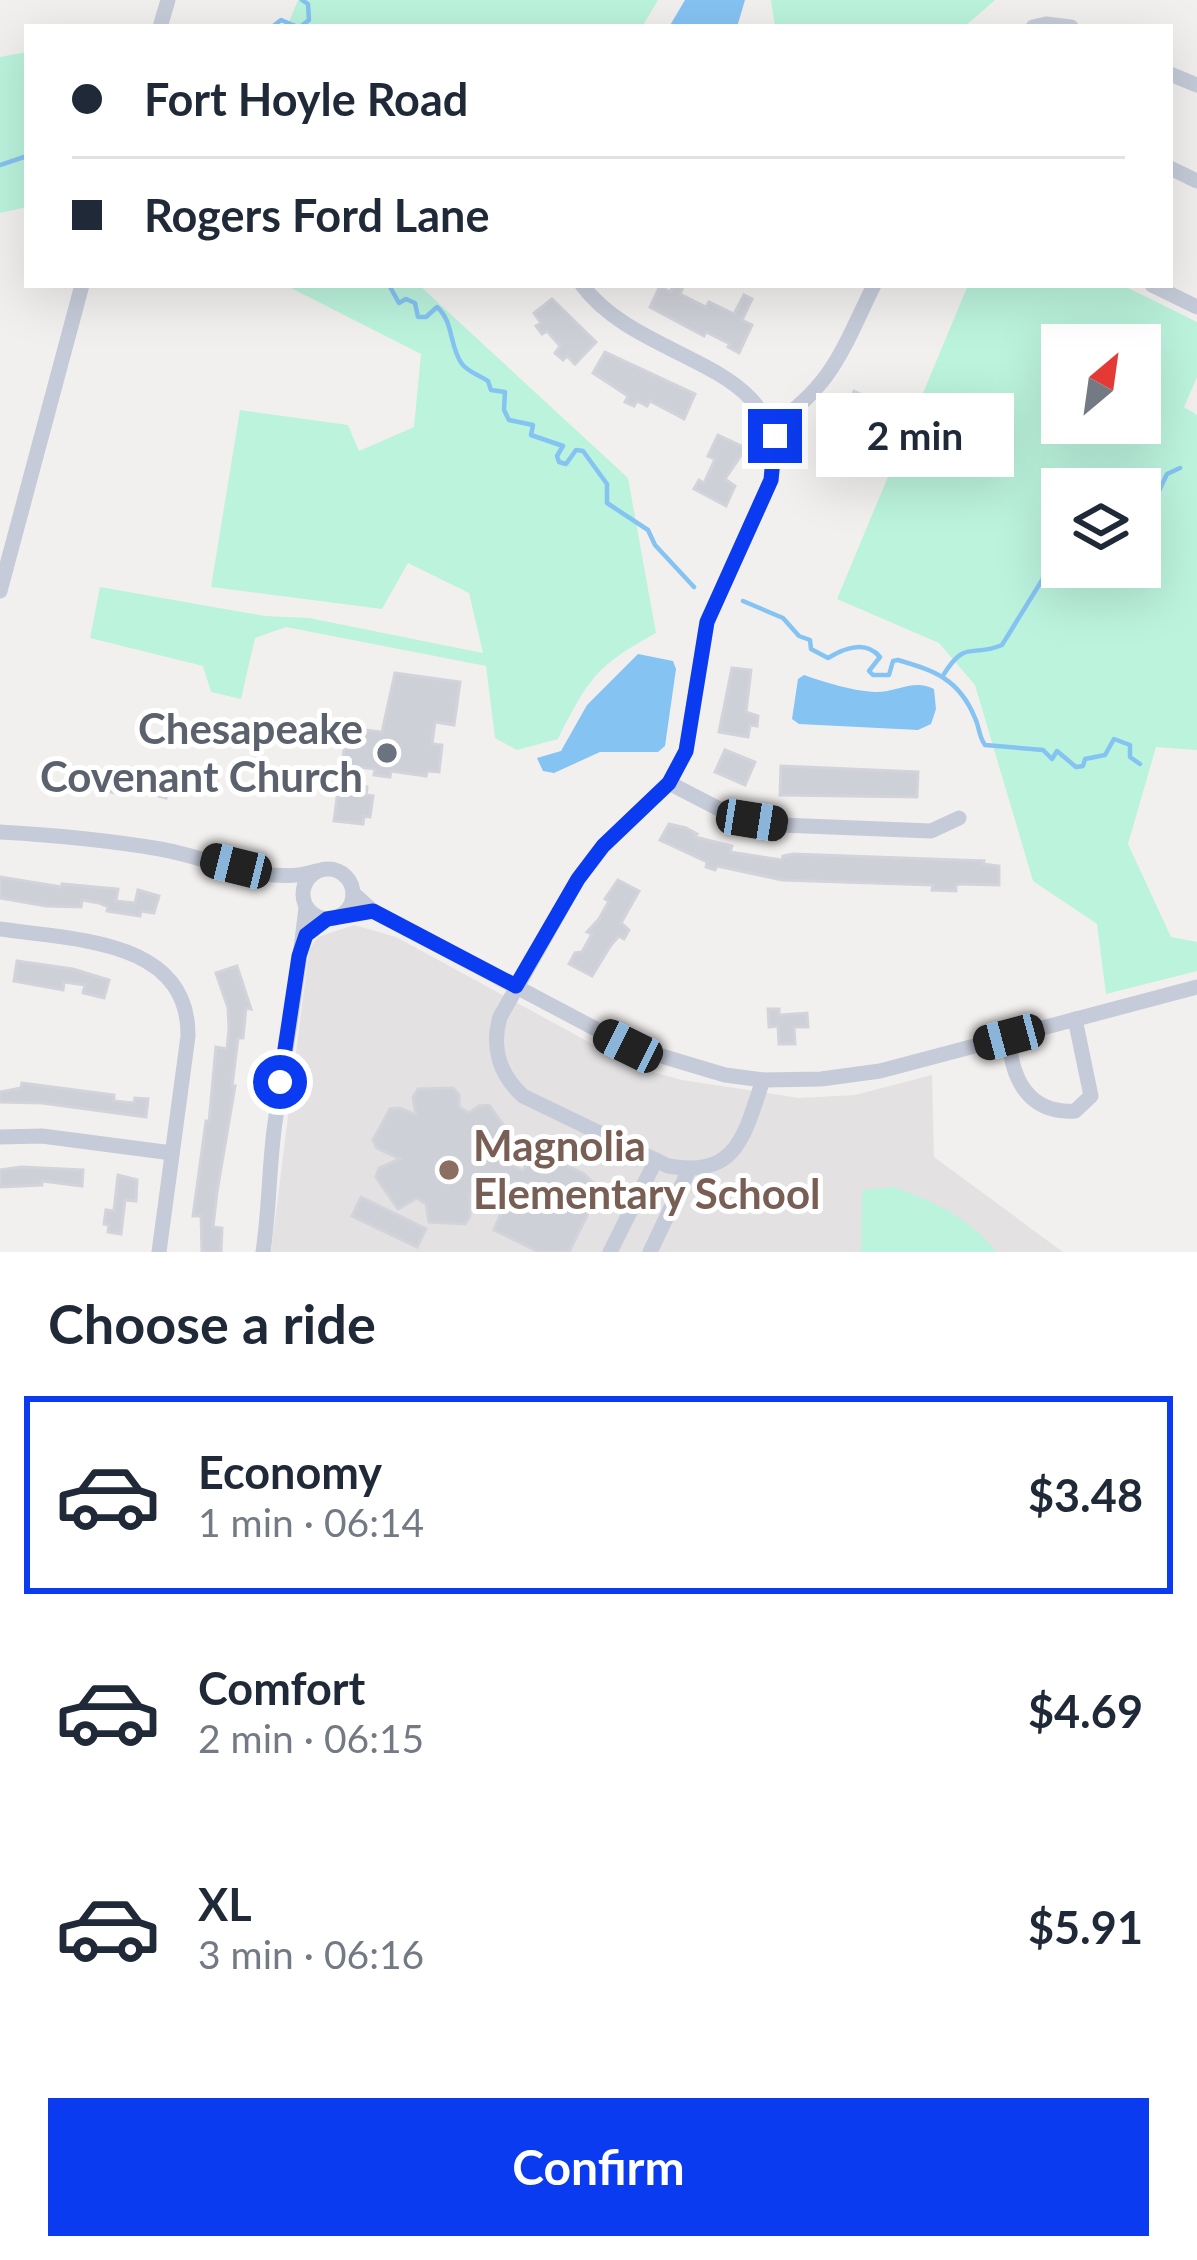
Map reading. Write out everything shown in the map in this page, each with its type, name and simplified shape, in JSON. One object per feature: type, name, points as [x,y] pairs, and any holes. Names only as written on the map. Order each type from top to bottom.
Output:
[{"type":"street","points":[[0,591],[81,288]]},
{"type":"street","points":[[585,288],[633,332],[738,385],[753,398],[771,427],[776,457],[771,480],[707,622],[686,751],[669,783],[603,846],[578,879],[516,986],[495,1034],[500,1064],[508,1082],[523,1096],[656,1160],[689,1169],[725,1160],[740,1143],[763,1080]]},
{"type":"street","points":[[771,427],[807,403],[829,377],[873,288]]},
{"type":"street","points":[[1158,288],[1197,307]]},
{"type":"street","points":[[669,783],[727,813],[781,825],[931,830],[959,818]]},
{"type":"street","points":[[0,832],[162,849],[277,876],[340,872],[353,893],[373,911],[649,1054],[763,1080],[880,1071],[1197,986]]},
{"type":"street","points":[[263,1252],[292,997],[306,935],[305,884],[316,871]]},
{"type":"street","points":[[277,876],[305,903],[335,916],[373,911]]},
{"type":"street","points":[[306,935],[335,916],[353,893]]},
{"type":"street","points":[[0,929],[127,950],[146,959],[171,982],[188,1023],[159,1252]]},
{"type":"street","points":[[1009,1037],[1014,1076],[1027,1095],[1053,1110],[1076,1111],[1090,1096],[1075,1019]]},
{"type":"street","points":[[0,1137],[42,1136],[172,1153]]},
{"type":"street","points":[[610,1252],[656,1160]]},
{"type":"street","points":[[650,1252],[689,1169]]},
{"type":"shaded area","points":[[354,925],[396,937],[598,1047],[682,1080],[799,1098],[855,1095],[932,1075],[934,1157],[1063,1252],[271,1252],[309,950],[318,937]]},
{"type":"green space","points":[[298,0],[658,0],[644,24],[288,24]]},
{"type":"green space","points":[[771,0],[995,0],[967,24],[775,24]]},
{"type":"green space","points":[[24,53],[24,208],[0,213],[0,57]]},
{"type":"green space","points":[[291,288],[422,288],[628,478],[656,633],[596,676],[558,739],[517,750],[495,738],[486,666],[286,627],[255,638],[241,699],[211,692],[203,666],[90,638],[100,587],[265,616],[309,618],[483,653],[469,593],[408,563],[382,609],[211,587],[240,410],[348,425],[359,451],[414,427],[421,354]]},
{"type":"green space","points":[[967,288],[1128,288],[1197,322],[1197,377],[1184,407],[1197,415],[1197,750],[1156,747],[1128,844],[1171,937],[1197,942],[1197,971],[1106,994],[1097,924],[1033,881],[975,685],[939,643],[837,599]]},
{"type":"green space","points":[[894,1187],[950,1212],[996,1252],[861,1252],[862,1190]]},
{"type":"water","points":[[685,0],[745,0],[738,24],[671,24]]},
{"type":"water","points":[[638,654],[673,661],[676,669],[665,746],[658,752],[600,752],[554,773],[543,771],[537,758],[561,751],[587,705]]},
{"type":"water","points":[[804,675],[874,692],[927,686],[934,689],[936,709],[931,724],[918,730],[799,724],[792,719],[798,679]]},
{"type":"building","points":[[659,288],[670,292],[683,288],[680,294],[734,314],[744,295],[752,299],[742,320],[752,325],[739,353],[730,344],[706,332],[704,336],[650,307]]},
{"type":"building","points":[[552,299],[596,342],[575,364],[555,353],[560,346],[536,326],[541,323],[534,313]]},
{"type":"building","points":[[605,352],[695,394],[684,419],[650,401],[647,406],[625,402],[628,396],[593,373]]},
{"type":"building","points":[[854,391],[878,403],[855,445],[849,442],[844,451],[825,441],[833,421],[841,424]]},
{"type":"building","points":[[718,435],[746,448],[725,479],[735,486],[726,506],[694,489],[699,480],[704,483],[715,459],[708,456]]},
{"type":"building","points":[[732,668],[751,670],[746,712],[758,716],[748,737],[719,732]]},
{"type":"building","points":[[395,673],[460,682],[454,725],[435,722],[432,744],[442,745],[439,772],[427,771],[426,776],[391,771],[390,777],[374,775],[375,769],[342,765],[347,728],[382,732]]},
{"type":"building","points":[[725,750],[755,762],[745,785],[715,772]]},
{"type":"building","points":[[781,766],[918,772],[917,797],[780,795]]},
{"type":"building","points":[[129,770],[157,777],[158,771],[171,774],[166,798],[127,787],[125,795],[111,792],[114,775],[127,778]]},
{"type":"building","points":[[346,784],[367,787],[366,795],[373,796],[370,817],[364,816],[363,824],[334,821],[338,790],[345,791]]},
{"type":"building","points":[[669,824],[686,828],[695,837],[732,846],[730,852],[782,860],[793,854],[984,861],[999,866],[999,885],[956,884],[956,891],[932,890],[933,885],[782,880],[717,866],[715,870],[660,840]]},
{"type":"building","points":[[0,877],[62,887],[118,889],[116,901],[135,903],[138,890],[159,896],[154,913],[141,911],[140,916],[107,911],[99,903],[82,900],[81,907],[46,906],[0,898]]},
{"type":"building","points":[[618,880],[639,891],[621,923],[629,930],[624,939],[619,936],[611,945],[592,976],[569,964],[575,953],[582,952],[592,934],[587,932],[599,919]]},
{"type":"building","points":[[17,961],[109,980],[104,998],[83,993],[85,985],[64,982],[63,990],[14,981]]},
{"type":"building","points":[[237,966],[251,1009],[246,1008],[243,1038],[238,1038],[217,1192],[213,1227],[222,1228],[221,1252],[202,1252],[201,1216],[193,1216],[216,1047],[227,1049],[229,1029],[228,1008],[216,973]]},
{"type":"building","points":[[768,1009],[779,1009],[779,1015],[807,1013],[808,1027],[794,1027],[795,1044],[779,1044],[778,1026],[769,1027]]},
{"type":"building","points":[[22,1083],[114,1095],[114,1101],[148,1099],[146,1117],[0,1102],[0,1092],[21,1088]]},
{"type":"building","name":"Magnolia Elementary School","points":[[453,1088],[459,1095],[459,1107],[469,1113],[489,1105],[510,1134],[490,1154],[523,1171],[532,1155],[554,1159],[584,1174],[600,1189],[569,1252],[539,1252],[494,1230],[503,1208],[470,1194],[470,1216],[465,1224],[429,1222],[426,1204],[417,1198],[398,1209],[376,1177],[379,1168],[400,1159],[377,1148],[373,1140],[390,1109],[416,1115],[413,1097],[418,1089]]},
{"type":"building","points":[[0,1170],[83,1170],[82,1186],[42,1181],[42,1185],[0,1187]]},
{"type":"building","points":[[118,1175],[137,1180],[136,1201],[125,1200],[121,1234],[108,1232],[109,1225],[104,1224],[106,1210],[114,1211]]},
{"type":"building","points":[[361,1197],[426,1229],[417,1247],[352,1216]]},
{"type":"waterway","points":[[302,0],[308,4],[309,20],[304,24]]},
{"type":"waterway","points":[[276,24],[281,20],[291,24]]},
{"type":"waterway","points":[[0,165],[24,157]]},
{"type":"waterway","points":[[391,288],[399,303],[406,299],[415,303],[418,317],[426,317],[437,307],[462,364],[488,381],[491,390],[505,392],[509,420],[533,425],[531,435],[563,446],[559,462],[566,464],[576,450],[583,451],[607,484],[607,503],[648,530],[655,545],[694,587]]},
{"type":"waterway","points":[[1161,487],[1167,474],[1180,468]]},
{"type":"waterway","points":[[944,674],[964,653],[1002,645],[1041,582]]},
{"type":"waterway","points":[[743,601],[783,618],[799,636],[810,640],[811,649],[828,658],[862,647],[880,657],[869,671],[873,675],[889,675],[893,661],[898,660],[944,678],[969,705],[985,745],[1043,750],[1052,759],[1057,751],[1076,767],[1083,766],[1085,759],[1105,755],[1114,739],[1130,745],[1130,757],[1140,764]]},
{"type":"place","name":"Chesapeake Covenant Church","points":[[387,753]]},
{"type":"place","name":"Magnolia Elementary School","points":[[449,1170]]},
{"type":"route","points":[[280,1082],[299,956],[306,935],[327,919],[373,911],[516,986],[578,879],[603,846],[669,783],[686,751],[707,622],[771,480],[775,436]]}]
